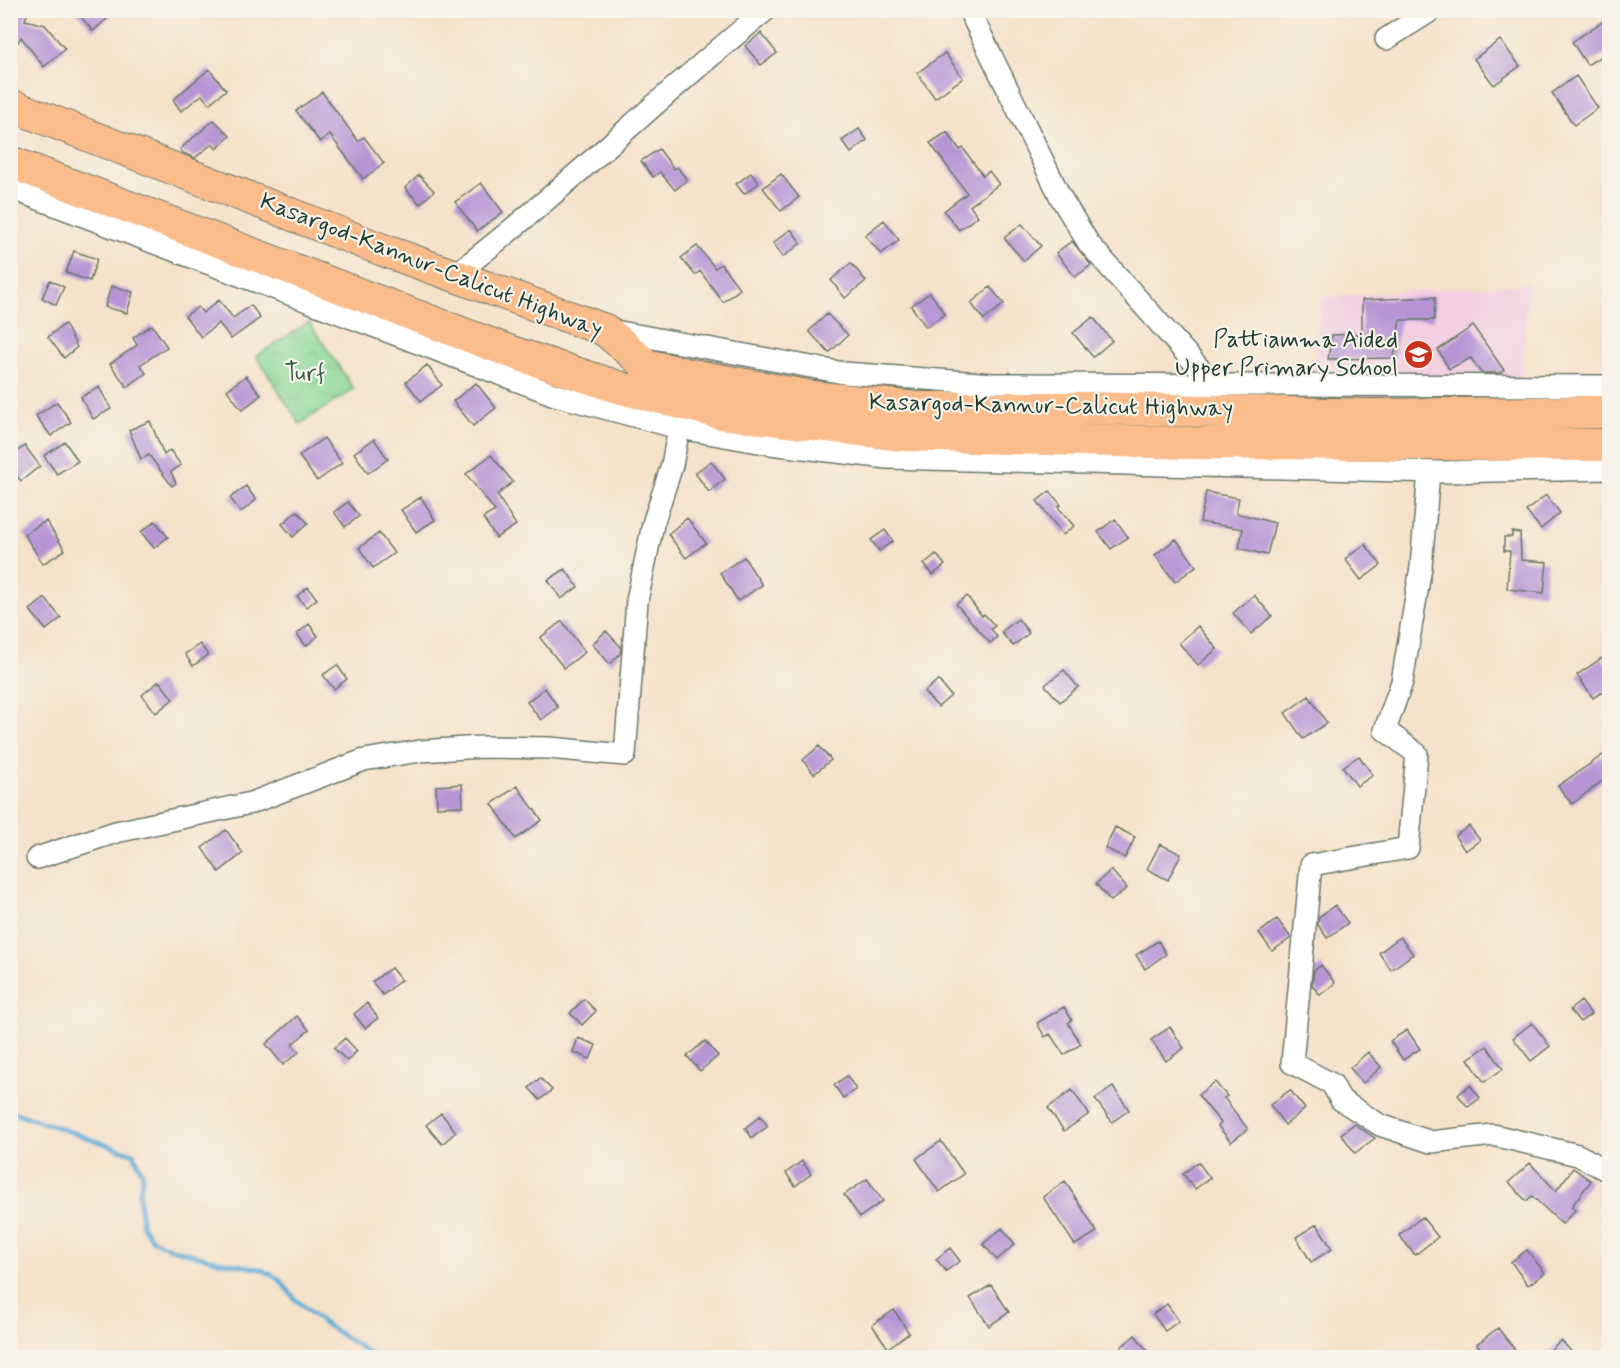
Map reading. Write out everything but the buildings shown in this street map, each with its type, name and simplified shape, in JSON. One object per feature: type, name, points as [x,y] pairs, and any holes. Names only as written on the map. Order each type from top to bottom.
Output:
[{"type":"highway","name":"Kasargod-Kannur-Calicut Highway","points":[[10,105],[453,276],[605,330],[646,365],[812,397],[917,408],[1121,408],[1373,415],[1610,412]]},
{"type":"highway","name":"Kasargod-Kannur-Calicut Highway","points":[[10,162],[514,352],[621,388],[721,413],[914,436],[1178,443],[1610,445]]},
{"type":"street","points":[[453,276],[766,10]]},
{"type":"street","points":[[969,10],[1061,198],[1089,244],[1215,386]]},
{"type":"street","points":[[1386,39],[1432,10]]},
{"type":"street","points":[[10,188],[555,395],[679,428],[770,444],[887,458],[1429,472],[1610,469]]},
{"type":"street","points":[[605,330],[844,373],[993,384],[1610,386]]},
{"type":"street","points":[[37,858],[116,832],[251,803],[364,760],[420,751],[481,747],[549,748],[625,755],[637,601],[653,524],[672,465],[679,428]]},
{"type":"street","points":[[1429,472],[1422,567],[1402,682],[1384,730],[1417,754],[1408,848],[1311,865],[1292,1063],[1332,1084],[1341,1100],[1390,1128],[1431,1142],[1493,1135],[1578,1155],[1610,1172]]},
{"type":"shaded area","name":"Pattiamma Aided Upper Primary School","points":[[1528,284],[1519,411],[1306,412],[1322,297]]},
{"type":"green space","name":"Turf","points":[[309,322],[354,389],[300,424],[256,356]]},
{"type":"waterway","points":[[10,1111],[134,1154],[143,1175],[139,1195],[142,1226],[153,1240],[170,1248],[218,1261],[261,1269],[279,1279],[295,1299],[323,1323],[377,1358]]},
{"type":"place","name":"Pattiamma Aided Upper Primary School","points":[[1419,354]]}]
